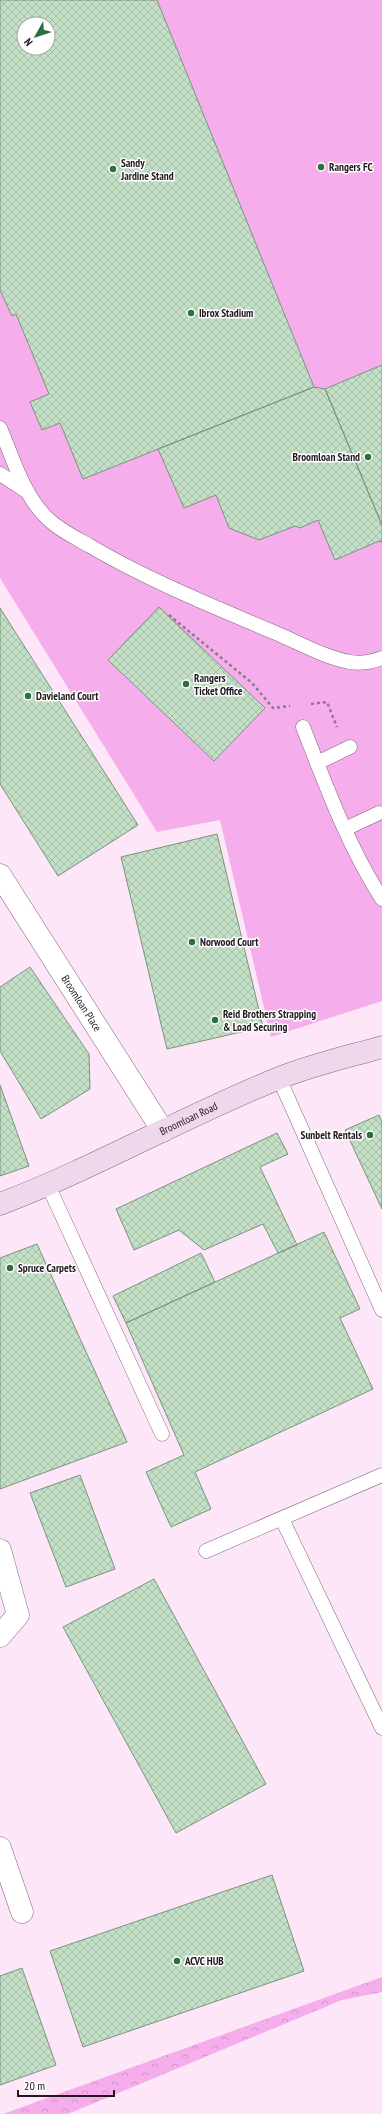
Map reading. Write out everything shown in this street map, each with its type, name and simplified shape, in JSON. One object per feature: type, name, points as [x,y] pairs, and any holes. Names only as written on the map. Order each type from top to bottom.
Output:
[{"type":"street","name":"Broomloan Place","points":[[0,876],[163,1131]]},
{"type":"street","name":"Broomloan Road","points":[[0,1204],[90,1167],[163,1131],[279,1078],[382,1047]]},
{"type":"street","points":[[0,1550],[18,1615],[0,1636]]},
{"type":"street","points":[[0,1848],[22,1912]]},
{"type":"lane","points":[[0,428],[28,492],[37,508],[48,520],[66,532],[115,561],[163,584],[314,649],[349,662],[364,663],[382,658]]},
{"type":"lane","points":[[0,474],[28,492]]},
{"type":"lane","points":[[303,727],[345,829],[366,874],[382,899]]},
{"type":"lane","points":[[317,763],[350,747]]},
{"type":"lane","points":[[345,829],[379,813]]},
{"type":"lane","points":[[279,1078],[382,1310]]},
{"type":"lane","points":[[48,1185],[162,1434]]},
{"type":"lane","points":[[206,1551],[382,1475]]},
{"type":"lane","points":[[282,1519],[382,1728]]},
{"type":"path","points":[[163,584],[153,601],[252,683],[273,708],[296,705]]},
{"type":"path","points":[[304,705],[327,702],[342,740],[350,747]]},
{"type":"green space","name":"Ibrox Stadium","points":[[0,0],[382,0],[382,1001],[271,1037],[220,820],[157,832],[0,578]]},
{"type":"green space","points":[[382,1977],[382,1992],[342,2000],[68,2114],[3,2114]]},
{"type":"building","name":"Sandy Jardine Stand","points":[[0,0],[157,0],[314,387],[83,479],[60,423],[42,430],[30,402],[49,394],[16,314],[12,316],[0,290]]},
{"type":"building","name":"Broomloan Stand","points":[[382,365],[382,525],[325,389]]},
{"type":"building","points":[[314,387],[325,389],[382,525],[382,542],[379,541],[335,560],[318,520],[300,528],[295,526],[259,540],[229,528],[216,495],[184,508],[158,449]]},
{"type":"building","name":"Rangers Ticket Office","points":[[159,607],[265,708],[214,761],[108,660]]},
{"type":"building","name":"Davieland Court","points":[[0,608],[138,825],[58,876],[0,784]]},
{"type":"building","name":"Norwood Court","points":[[217,834],[263,1027],[167,1049],[121,857]]},
{"type":"building","points":[[30,967],[89,1054],[90,1089],[41,1119],[0,1051],[0,987]]},
{"type":"building","points":[[0,1085],[29,1166],[0,1176]]},
{"type":"building","points":[[379,1115],[382,1122],[382,1209],[345,1130]]},
{"type":"building","points":[[277,1133],[288,1154],[260,1167],[297,1245],[278,1253],[263,1224],[204,1250],[179,1230],[134,1250],[116,1209]]},
{"type":"building","points":[[324,1232],[360,1309],[340,1318],[373,1389],[195,1472],[211,1509],[171,1527],[146,1472],[184,1455],[126,1323]]},
{"type":"building","points":[[37,1244],[127,1442],[0,1489],[0,1258]]},
{"type":"building","points":[[201,1253],[215,1282],[126,1323],[113,1296]]},
{"type":"building","points":[[80,1475],[115,1569],[66,1587],[30,1493]]},
{"type":"building","points":[[154,1579],[266,1784],[176,1833],[63,1627]]},
{"type":"building","name":"ACVC HUB","points":[[272,1875],[304,1971],[83,2047],[50,1951]]},
{"type":"building","points":[[22,1968],[56,2065],[0,2085],[0,1976]]},
{"type":"place","name":"Rangers FC","points":[[321,167]]},
{"type":"place","name":"Sandy Jardine Stand","points":[[113,169]]},
{"type":"place","name":"Ibrox Stadium","points":[[191,313]]},
{"type":"place","name":"Broomloan Stand","points":[[368,457]]},
{"type":"place","name":"Rangers Ticket Office","points":[[186,684]]},
{"type":"place","name":"Davieland Court","points":[[28,696]]},
{"type":"place","name":"Norwood Court","points":[[192,942]]},
{"type":"place","name":"Reid Brothers Strapping & Load Securing","points":[[215,1020]]},
{"type":"place","name":"Sunbelt Rentals","points":[[370,1135]]},
{"type":"place","name":"Spruce Carpets","points":[[10,1268]]},
{"type":"place","name":"ACVC HUB","points":[[177,1961]]}]
